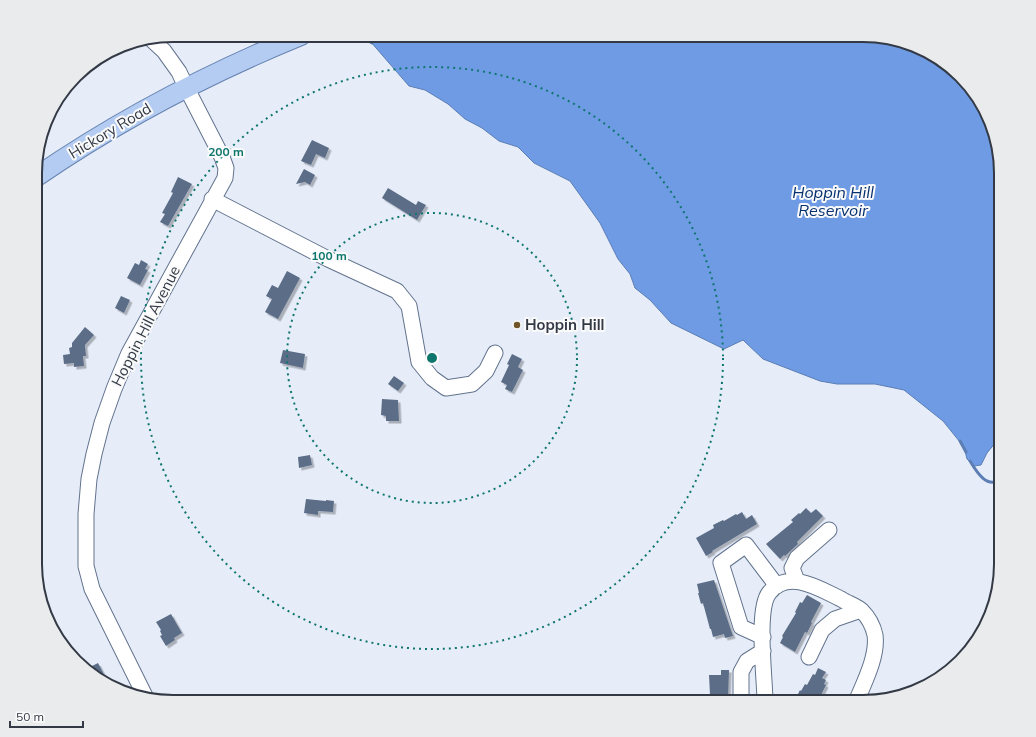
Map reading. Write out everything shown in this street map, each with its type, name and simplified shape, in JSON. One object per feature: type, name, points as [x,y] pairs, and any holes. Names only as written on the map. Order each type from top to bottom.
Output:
[{"type":"main road","points":[[186,87],[286,42]]},
{"type":"main road","name":"Hickory Road","points":[[42,173],[75,151],[152,105],[186,87]]},
{"type":"street","name":"Hoppin Hill Avenue","points":[[143,691],[92,589],[86,566],[86,514],[89,479],[102,423],[129,353],[224,178],[226,168],[225,163],[179,72],[164,51],[156,43]]},
{"type":"street","points":[[212,199],[328,259],[397,291],[409,306],[419,362],[432,378],[446,388],[472,384],[486,372],[495,353]]},
{"type":"street","points":[[797,581],[792,568],[797,558],[829,530]]},
{"type":"street","points":[[763,644],[741,627],[721,563],[746,545],[777,586]]},
{"type":"street","points":[[765,695],[763,644],[764,605],[769,593],[777,586],[785,582],[797,581],[816,587],[861,610],[871,622],[875,634],[876,644],[870,666],[859,695]]},
{"type":"street","points":[[810,657],[822,630],[835,619],[861,610]]},
{"type":"street","points":[[741,695],[741,672],[747,661],[763,644]]},
{"type":"water","name":"Hoppin Hill Reservoir","points":[[371,42],[872,42],[905,49],[929,59],[956,80],[972,100],[981,115],[990,139],[994,164],[994,444],[987,453],[981,465],[974,466],[967,459],[964,447],[943,421],[904,390],[875,384],[837,384],[820,381],[763,359],[743,340],[724,349],[671,323],[650,300],[635,288],[630,274],[618,259],[600,223],[570,181],[534,163],[518,147],[499,141],[482,128],[465,119],[448,104],[425,90],[409,86]]},
{"type":"building","points":[[312,140],[329,148],[325,158],[316,154],[311,165],[301,161]]},
{"type":"building","points":[[304,169],[315,175],[310,185],[305,182],[296,184]]},
{"type":"building","points":[[178,177],[192,184],[168,226],[160,222],[165,214],[162,213],[173,193],[171,192]]},
{"type":"building","points":[[388,188],[416,205],[418,201],[426,205],[417,220],[382,198]]},
{"type":"building","points":[[141,260],[148,264],[145,269],[148,270],[140,285],[127,278],[135,263],[139,265]]},
{"type":"building","points":[[287,271],[300,278],[278,319],[265,312],[272,299],[266,296],[272,285],[278,288]]},
{"type":"building","points":[[121,296],[130,300],[124,313],[115,308]]},
{"type":"building","points":[[85,327],[94,335],[85,345],[86,356],[83,356],[84,366],[74,367],[74,363],[64,364],[63,355],[70,354],[69,348],[72,347],[72,343]]},
{"type":"building","points":[[283,350],[305,354],[303,368],[280,363]]},
{"type":"building","points":[[512,354],[522,359],[518,367],[523,370],[512,392],[505,389],[507,385],[501,382],[509,365],[507,364]]},
{"type":"building","points":[[394,376],[404,383],[398,391],[388,384]]},
{"type":"building","points":[[382,399],[398,400],[399,421],[386,421],[386,416],[381,415]]},
{"type":"building","points":[[310,455],[312,465],[299,468],[298,457]]},
{"type":"building","points":[[306,499],[334,501],[333,512],[318,511],[318,515],[304,513]]},
{"type":"building","points":[[806,508],[811,513],[816,509],[823,516],[797,542],[798,544],[780,559],[766,544],[793,522],[791,520]]},
{"type":"building","points":[[742,512],[746,519],[752,515],[757,524],[706,556],[696,538],[714,528],[713,525]]},
{"type":"building","points":[[714,580],[733,636],[725,638],[724,634],[713,637],[703,603],[701,604],[697,584]]},
{"type":"building","points":[[807,595],[821,603],[807,633],[805,632],[795,652],[780,643],[783,637],[782,636],[796,613],[795,612],[800,602],[802,603]]},
{"type":"building","points":[[171,614],[182,633],[166,646],[160,636],[162,635],[161,630],[156,622]]},
{"type":"building","points":[[98,663],[105,677],[93,668],[91,666]]},
{"type":"building","points":[[818,668],[826,672],[822,678],[826,680],[824,684],[826,685],[821,695],[798,695],[805,684],[807,685],[813,674],[815,675]]},
{"type":"building","points":[[721,670],[729,670],[728,695],[710,695],[709,675],[721,675]]},
{"type":"waterway","points":[[960,441],[966,452]]},
{"type":"waterway","points":[[970,461],[982,478],[987,481],[994,482]]},
{"type":"place","name":"Hoppin Hill","points":[[517,325]]}]
